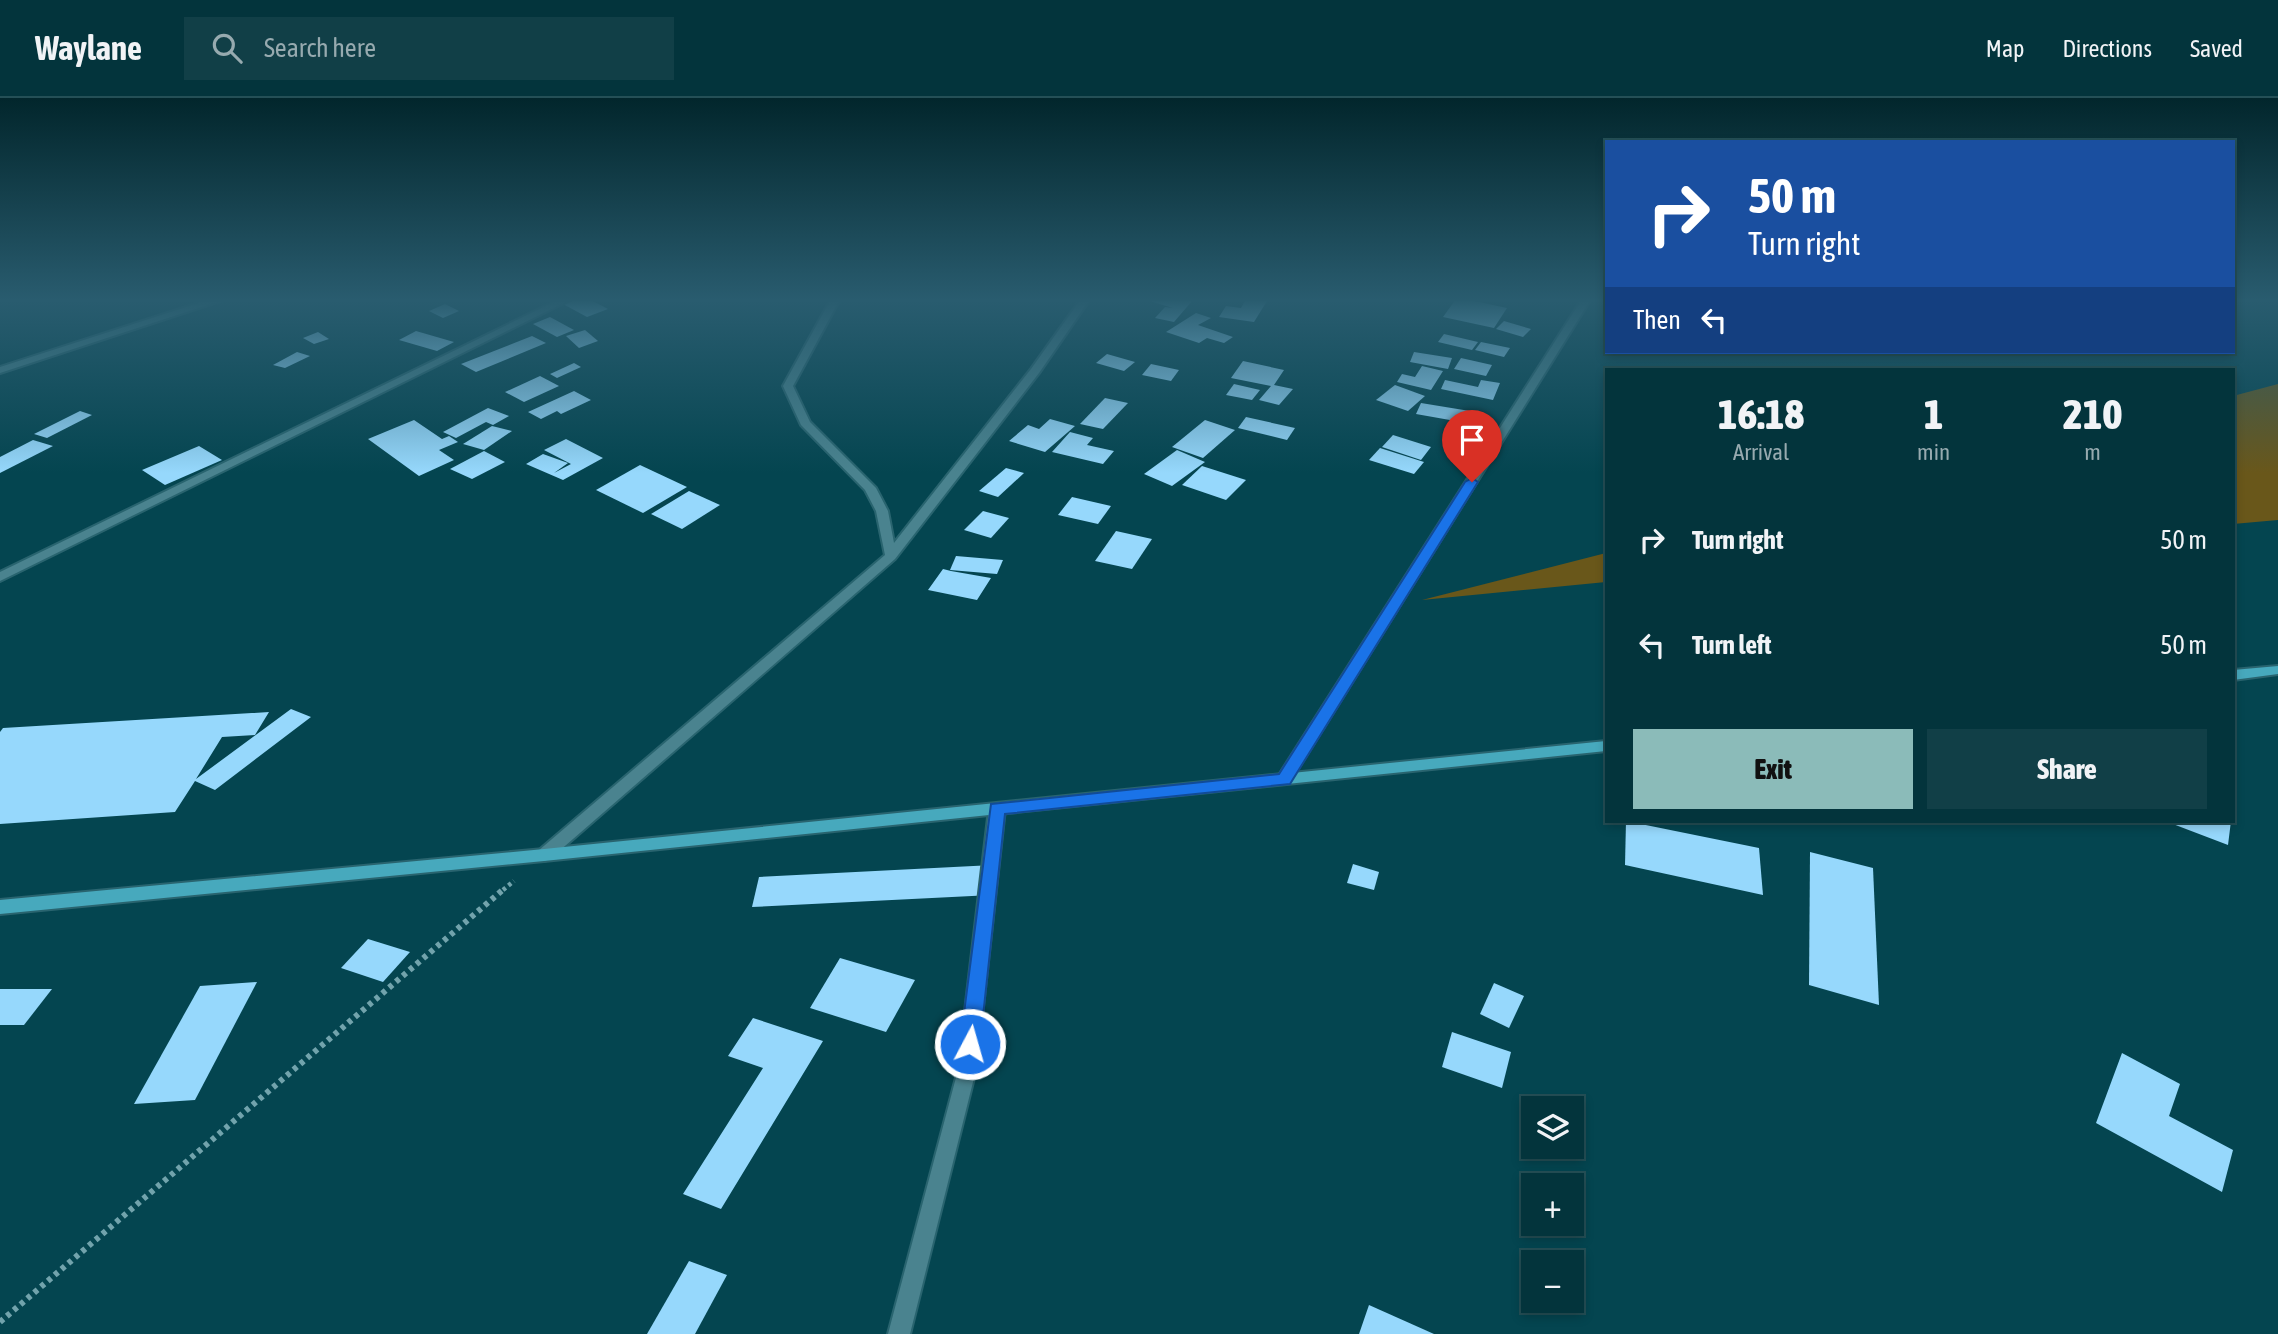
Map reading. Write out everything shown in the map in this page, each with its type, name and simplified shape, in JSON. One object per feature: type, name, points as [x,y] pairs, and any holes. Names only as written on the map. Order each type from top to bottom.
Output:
[{"type":"street","points":[[0,370],[42,357]]},
{"type":"street","points":[[0,576],[450,357]]},
{"type":"street","points":[[804,357],[788,386],[805,423],[870,488],[882,511],[891,556]]},
{"type":"street","points":[[544,855],[891,556],[1045,357]]},
{"type":"street","points":[[1284,779],[1551,357]]},
{"type":"street","points":[[2235,676],[2278,670]]},
{"type":"street","points":[[0,907],[544,855],[1605,746]]},
{"type":"street","points":[[899,1334],[967,1070],[997,808]]},
{"type":"path","points":[[0,1322],[544,855]]},
{"type":"shaded area","points":[[2278,384],[2278,520],[2235,524],[2235,395]]},
{"type":"shaded area","points":[[1605,553],[1605,582],[1422,600]]},
{"type":"building","points":[[288,357],[309,357],[285,368],[273,365]]},
{"type":"building","points":[[480,357],[513,357],[476,372],[461,364]]},
{"type":"building","points":[[1104,357],[1116,357],[1135,362],[1124,371],[1096,363]]},
{"type":"building","points":[[1412,357],[1452,358],[1448,369],[1410,362]]},
{"type":"building","points":[[1461,358],[1492,365],[1486,376],[1454,369]]},
{"type":"building","points":[[1243,361],[1284,370],[1274,385],[1293,389],[1279,405],[1259,400],[1271,386],[1231,378]]},
{"type":"building","points":[[574,363],[581,367],[557,378],[550,374]]},
{"type":"building","points":[[1151,364],[1179,370],[1171,381],[1142,375]]},
{"type":"building","points":[[1422,366],[1443,371],[1431,390],[1397,382],[1402,374],[1415,377]]},
{"type":"building","points":[[540,376],[559,386],[524,402],[505,392]]},
{"type":"building","points":[[1445,380],[1478,387],[1481,380],[1500,383],[1493,400],[1441,389]]},
{"type":"building","points":[[1234,384],[1260,390],[1252,400],[1226,395]]},
{"type":"building","points":[[1395,385],[1425,396],[1408,411],[1376,400]]},
{"type":"building","points":[[574,391],[591,400],[561,414],[557,411],[541,419],[528,412]]},
{"type":"building","points":[[1105,398],[1128,403],[1103,429],[1080,424]]},
{"type":"building","points":[[1421,403],[1482,413],[1478,425],[1416,414]]},
{"type":"building","points":[[488,408],[509,416],[493,425],[486,422],[456,438],[443,432]]},
{"type":"building","points":[[80,411],[92,415],[47,438],[34,434]]},
{"type":"building","points":[[1246,417],[1295,428],[1287,440],[1238,428]]},
{"type":"building","points":[[1050,419],[1075,426],[1045,452],[1009,441],[1028,425],[1039,429]]},
{"type":"building","points":[[414,420],[442,439],[449,436],[458,442],[439,450],[454,460],[419,476],[368,439]]},
{"type":"building","points":[[1205,420],[1235,430],[1203,458],[1172,447]]},
{"type":"building","points":[[492,426],[512,431],[484,450],[463,444]]},
{"type":"building","points":[[1070,432],[1093,438],[1087,445],[1114,451],[1103,464],[1052,452]]},
{"type":"building","points":[[1393,435],[1431,447],[1421,460],[1382,447]]},
{"type":"building","points":[[566,439],[603,458],[563,480],[526,464],[543,454],[568,463],[554,473],[571,464],[544,450]]},
{"type":"building","points":[[33,440],[53,446],[0,473],[0,457]]},
{"type":"building","points":[[199,446],[222,460],[165,485],[142,470]]},
{"type":"building","points":[[1380,448],[1424,462],[1414,474],[1369,460]]},
{"type":"building","points":[[1177,450],[1205,462],[1172,486],[1144,474]]},
{"type":"building","points":[[484,451],[505,462],[472,479],[450,469]]},
{"type":"building","points":[[640,465],[687,487],[643,513],[596,490]]},
{"type":"building","points":[[1202,466],[1246,480],[1226,500],[1182,485]]},
{"type":"building","points":[[1006,468],[1024,473],[998,497],[979,491]]},
{"type":"building","points":[[689,491],[720,505],[682,529],[651,514]]},
{"type":"building","points":[[1072,497],[1111,506],[1098,524],[1058,515]]},
{"type":"building","points":[[983,511],[1009,518],[991,538],[964,530]]},
{"type":"building","points":[[1116,531],[1152,539],[1132,569],[1095,561]]},
{"type":"building","points":[[956,556],[1003,560],[997,574],[950,570]]},
{"type":"building","points":[[943,569],[991,578],[977,600],[928,590]]},
{"type":"building","points":[[291,709],[311,717],[215,790],[195,781],[175,812],[0,824],[0,732],[3,728],[269,712],[255,735],[222,737],[196,779]]},
{"type":"building","points":[[1626,823],[1759,848],[1763,895],[1625,865]]},
{"type":"building","points":[[2170,823],[2231,823],[2228,845]]},
{"type":"building","points":[[1810,852],[1873,868],[1879,1005],[1809,985]]},
{"type":"building","points":[[1353,864],[1379,872],[1374,890],[1347,883]]},
{"type":"building","points":[[993,865],[992,895],[752,907],[759,877]]},
{"type":"building","points":[[368,939],[410,952],[383,982],[341,968]]},
{"type":"building","points":[[840,958],[915,980],[886,1032],[810,1008]]},
{"type":"building","points":[[257,982],[195,1100],[134,1104],[200,986]]},
{"type":"building","points":[[1494,983],[1524,996],[1509,1028],[1480,1014]]},
{"type":"building","points":[[0,989],[52,989],[24,1025],[0,1025]]},
{"type":"building","points":[[753,1018],[823,1041],[721,1209],[683,1194],[763,1068],[728,1056]]},
{"type":"building","points":[[1452,1032],[1511,1052],[1502,1088],[1442,1067]]},
{"type":"building","points":[[2122,1053],[2180,1084],[2169,1116],[2233,1150],[2222,1192],[2096,1123]]},
{"type":"building","points":[[689,1261],[727,1275],[695,1334],[647,1334]]},
{"type":"building","points":[[1369,1305],[1434,1334],[1359,1334]]},
{"type":"route","points":[[970,1044],[997,808],[1284,779],[1472,482]]}]
